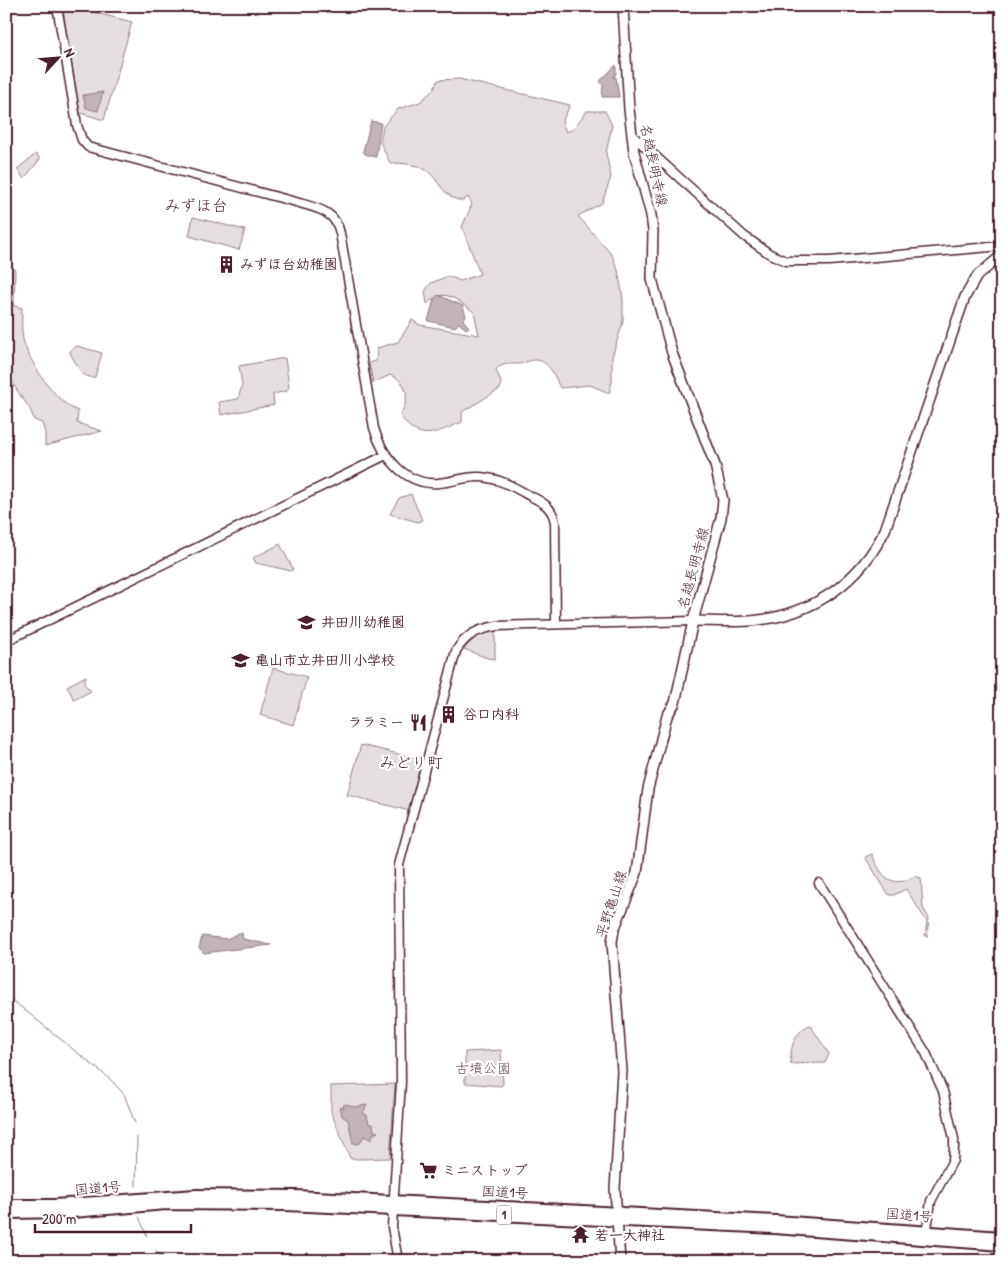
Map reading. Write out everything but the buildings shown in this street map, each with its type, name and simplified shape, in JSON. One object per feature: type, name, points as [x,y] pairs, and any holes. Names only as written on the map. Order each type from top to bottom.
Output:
[{"type":"highway","name":"国道1号","points":[[6,1206],[54,1206],[196,1195],[296,1196],[393,1204],[617,1216],[774,1228],[1002,1237]]},
{"type":"highway","name":"国道1号","points":[[6,1214],[207,1204],[393,1204]]},
{"type":"highway","name":"国道1号","points":[[926,1234],[1002,1245]]},
{"type":"main road","name":"名越長明寺線","points":[[623,6],[629,109],[634,152],[651,216],[652,279],[672,353],[710,448],[723,500],[721,518],[693,622],[757,620],[799,611],[834,592],[866,561],[885,530],[964,297],[977,276],[1002,255]]},
{"type":"main road","name":"平野亀山線","points":[[620,1261],[615,1189],[622,1071],[612,942],[614,930],[637,873],[648,789],[667,716],[674,703],[693,622]]},
{"type":"street","points":[[58,6],[77,125],[82,140],[88,147],[296,202],[324,210],[334,217],[340,233],[374,428],[386,455],[401,471],[418,480],[437,483],[471,477],[493,479],[516,488],[550,509],[555,522],[556,624]]},
{"type":"street","points":[[633,136],[744,236],[770,254],[786,260],[829,261],[1002,246]]},
{"type":"street","points":[[6,641],[386,455]]},
{"type":"street","points":[[398,1261],[392,1227],[402,1082],[399,865],[454,657],[462,642],[480,629],[497,626],[693,622]]},
{"type":"street","points":[[819,883],[926,1053],[942,1091],[954,1139],[953,1160],[931,1202],[926,1234]]},
{"type":"green space","points":[[62,6],[85,6],[85,10],[132,22],[104,120],[80,113]]},
{"type":"green space","points":[[459,79],[570,105],[562,122],[566,132],[572,130],[587,111],[605,111],[612,125],[606,153],[611,177],[602,203],[578,216],[612,255],[618,270],[623,299],[623,322],[612,357],[612,382],[609,393],[590,385],[560,388],[548,366],[539,360],[520,364],[506,364],[496,370],[501,382],[500,389],[462,412],[462,422],[444,430],[421,433],[407,424],[400,415],[406,397],[406,392],[401,382],[390,375],[373,383],[369,363],[376,361],[377,348],[398,342],[412,320],[420,325],[479,335],[474,312],[456,299],[445,295],[433,299],[427,304],[425,291],[431,283],[448,276],[461,281],[480,274],[462,227],[472,204],[468,197],[463,201],[452,197],[444,191],[431,174],[422,168],[390,163],[380,142],[383,126],[398,109],[420,102],[433,90],[438,80]]},
{"type":"green space","points":[[36,154],[40,159],[24,179],[17,169]]},
{"type":"green space","points":[[193,217],[245,230],[239,250],[189,236]]},
{"type":"green space","points":[[6,259],[15,270],[14,306],[22,308],[23,339],[37,370],[61,400],[78,411],[77,423],[102,431],[45,446],[45,433],[42,423],[34,420],[29,408],[15,388],[7,364],[5,335]]},
{"type":"green space","points":[[77,346],[102,353],[95,377],[92,378],[82,374],[70,353],[71,349]]},
{"type":"green space","points":[[285,358],[289,387],[287,391],[273,394],[274,405],[221,415],[219,402],[238,399],[242,385],[239,366]]},
{"type":"green space","points":[[411,494],[422,520],[418,522],[390,514],[399,498]]},
{"type":"green space","points":[[280,544],[293,569],[291,571],[256,563],[253,558]]},
{"type":"green space","points":[[495,629],[495,659],[487,658],[464,649],[477,636]]},
{"type":"green space","points":[[273,668],[307,677],[293,725],[260,715]]},
{"type":"green space","points":[[86,676],[84,684],[91,691],[74,700],[67,686]]},
{"type":"green space","points":[[361,745],[423,760],[410,811],[347,795]]},
{"type":"green space","points":[[872,854],[877,865],[887,878],[897,882],[915,876],[921,878],[923,908],[929,918],[927,937],[925,936],[927,922],[906,889],[894,895],[889,895],[865,857]]},
{"type":"green space","points":[[810,1025],[829,1054],[825,1063],[791,1064],[791,1052],[794,1041],[800,1032]]},
{"type":"green space","name":"古墳公園","points":[[501,1050],[503,1084],[501,1086],[465,1083],[465,1052]]},
{"type":"green space","points":[[395,1084],[390,1158],[350,1158],[331,1112],[331,1086]]},
{"type":"shaded area","points":[[616,65],[616,74],[613,77],[616,77],[619,97],[602,97],[603,85],[600,81]]},
{"type":"shaded area","points":[[103,92],[98,111],[86,108],[83,95]]},
{"type":"shaded area","points":[[371,121],[381,123],[376,157],[365,154],[363,151]]},
{"type":"shaded area","points":[[438,295],[463,306],[466,316],[463,320],[469,327],[466,329],[459,323],[455,327],[428,321],[434,299]]},
{"type":"shaded area","points":[[242,933],[243,939],[271,945],[204,953],[199,948],[202,936],[227,939]]},
{"type":"shaded area","points":[[347,1104],[354,1107],[367,1105],[363,1113],[367,1115],[369,1124],[373,1124],[374,1131],[378,1132],[372,1135],[372,1140],[364,1136],[359,1144],[353,1143],[348,1120],[342,1116],[340,1106],[344,1108],[343,1105]]},
{"type":"waterway","points":[[6,995],[110,1079],[124,1094],[135,1123]]},
{"type":"waterway","points":[[136,1186],[137,1137]]},
{"type":"waterway","points":[[139,1217],[147,1236]]},
{"type":"waterway","points":[[156,1250],[167,1261]]},
{"type":"railway","points":[[6,1258],[18,1261]]},
{"type":"place","name":"みずほ台幼稚園","points":[[226,264]]},
{"type":"place","name":"井田川幼稚園","points":[[307,622]]},
{"type":"place","name":"亀山市立井田川小学校","points":[[241,660]]},
{"type":"place","name":"谷口内科","points":[[449,714]]},
{"type":"place","name":"ララミー","points":[[418,722]]},
{"type":"place","name":"ミニストップ","points":[[428,1170]]},
{"type":"place","name":"若一大神社","points":[[581,1235]]},
{"type":"district","name":"みずほ台","points":[[196,205]]},
{"type":"district","name":"みどり町","points":[[411,762]]}]
